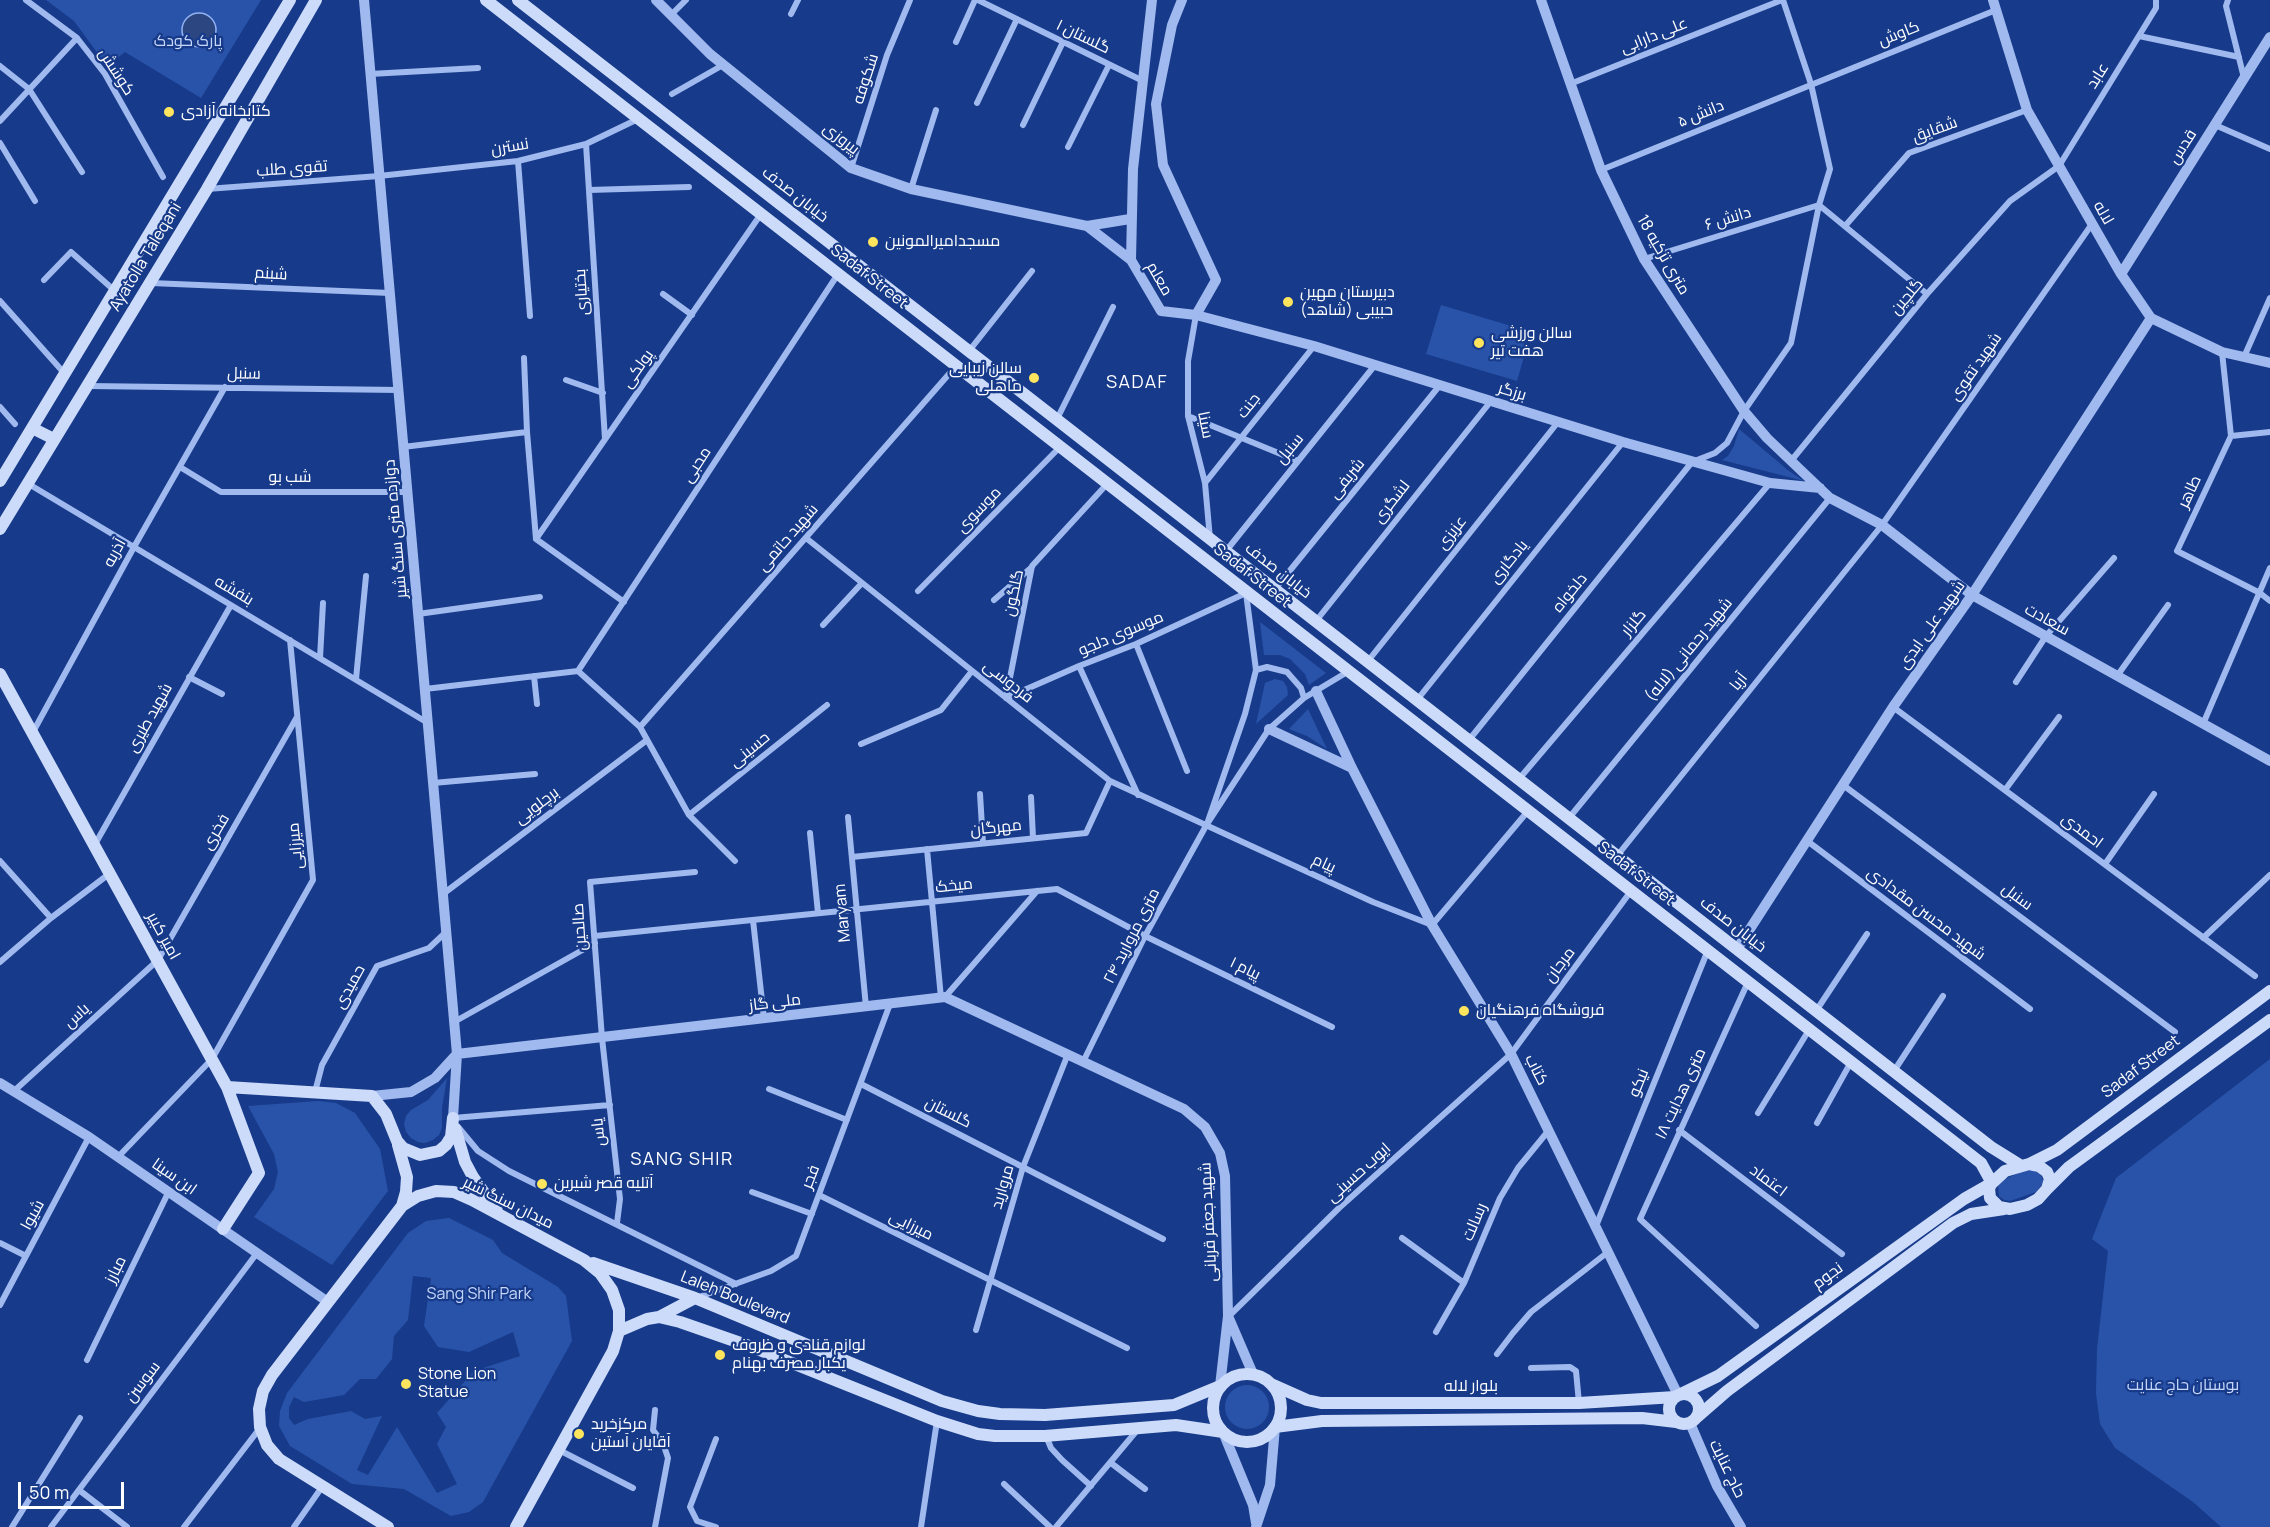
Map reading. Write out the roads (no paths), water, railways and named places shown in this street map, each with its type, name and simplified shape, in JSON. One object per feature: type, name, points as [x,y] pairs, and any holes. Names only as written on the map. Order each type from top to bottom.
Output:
[{"type":"main road","name":"Ayatolla Taleqani","points":[[0,481],[290,0]]},
{"type":"main road","name":"Ayatolla Taleqani","points":[[0,529],[207,189],[316,0]]},
{"type":"main road","name":"Sadaf Street","points":[[486,0],[1980,1163],[1992,1183]]},
{"type":"main road","name":"خیابان صدف","points":[[518,0],[1991,1147],[2024,1165]]},
{"type":"main road","points":[[32,428],[54,439]]},
{"type":"main road","name":"امیر کبیر","points":[[0,674],[227,1087],[259,1173],[223,1229]]},
{"type":"main road","name":"Sadaf Street","points":[[2024,1165],[2057,1150],[2270,991]]},
{"type":"main road","points":[[2047,1189],[2050,1179],[2047,1172],[2039,1166],[2024,1165],[2005,1171],[1989,1188],[1990,1198],[2004,1209],[2034,1202],[2047,1189],[2069,1167],[2270,1020]]},
{"type":"main road","points":[[227,1087],[372,1096],[386,1114],[402,1154],[406,1177],[402,1206]]},
{"type":"main road","points":[[397,1141],[411,1153],[430,1155],[446,1145],[451,1137],[453,1118]]},
{"type":"main road","points":[[453,1118],[465,1162],[487,1199],[500,1215]]},
{"type":"main road","name":"نجوم","points":[[1678,1396],[1718,1376],[1964,1199],[1992,1183]]},
{"type":"main road","name":"میدان سنگ شیر","points":[[260,1427],[259,1409],[267,1383],[402,1206],[418,1196],[436,1191],[454,1192],[584,1260],[600,1273],[612,1290],[619,1310],[619,1330],[613,1351],[516,1527]]},
{"type":"main road","name":"نجوم","points":[[1693,1420],[1727,1391],[1953,1223],[1971,1214],[2004,1209]]},
{"type":"main road","name":"Laleh Boulevard","points":[[584,1260],[695,1298],[942,1401],[978,1411],[1045,1415],[1174,1405],[1220,1386]]},
{"type":"main road","points":[[619,1330],[647,1319],[659,1317],[695,1298]]},
{"type":"main road","points":[[659,1317],[752,1347],[961,1430],[995,1436],[1045,1436],[1176,1425],[1223,1432],[1238,1441],[1254,1441],[1270,1434],[1281,1410],[1281,1400],[1271,1384],[1263,1377],[1243,1374],[1232,1377],[1220,1386],[1213,1403],[1213,1414],[1223,1432]]},
{"type":"main road","name":"بلوار لاله","points":[[1271,1384],[1307,1400],[1321,1403],[1579,1403],[1678,1396]]},
{"type":"main road","points":[[1678,1396],[1691,1396],[1695,1399],[1699,1409],[1693,1420],[1676,1422],[1672,1419],[1669,1405],[1678,1396]]},
{"type":"main road","name":"بلوار لاله","points":[[1275,1427],[1322,1422],[1642,1418],[1676,1422]]},
{"type":"main road","points":[[260,1427],[267,1445],[279,1459],[388,1527]]},
{"type":"street","name":"کوشش","points":[[26,0],[76,38],[105,74],[162,177]]},
{"type":"street","name":"دوازده متری سنگ شیر","points":[[364,0],[457,1054],[453,1118]]},
{"type":"street","name":"پیروزی","points":[[656,0],[723,64],[852,168],[911,189],[1087,226]]},
{"type":"street","points":[[671,15],[686,0]]},
{"type":"street","points":[[791,14],[798,0]]},
{"type":"street","name":"شکوفه","points":[[852,168],[887,55],[910,0]]},
{"type":"street","points":[[957,42],[977,0]]},
{"type":"street","name":"گلستان ۱","points":[[977,0],[1143,81]]},
{"type":"street","name":"معلم","points":[[1152,0],[1133,169],[1130,219],[1131,260],[1161,311],[1196,315]]},
{"type":"street","points":[[1182,0],[1172,25],[1156,104],[1163,165],[1216,280],[1196,315]]},
{"type":"street","name":"18 متری تزکیه","points":[[1541,0],[1601,170],[1644,259],[1744,411],[1767,438],[1820,488]]},
{"type":"street","points":[[1692,462],[1715,453],[1727,443],[1744,411],[1791,343],[1830,169],[1811,84],[1783,0]]},
{"type":"street","name":"علی دارابی","points":[[1570,85],[1783,0]]},
{"type":"street","name":"عابد","points":[[2059,166],[2156,8],[2156,0]]},
{"type":"street","points":[[2228,0],[2226,6],[2244,78]]},
{"type":"street","name":"کاوش","points":[[1811,84],[1995,5]]},
{"type":"street","name":"لاله","points":[[1995,5],[2027,110],[2121,274],[2151,318]]},
{"type":"street","points":[[977,103],[1017,19]]},
{"type":"street","points":[[2139,36],[2239,57]]},
{"type":"street","name":"قدس","points":[[2121,274],[2270,37]]},
{"type":"street","points":[[0,122],[76,38]]},
{"type":"street","points":[[1023,125],[1063,42]]},
{"type":"street","points":[[672,93],[723,64]]},
{"type":"street","points":[[1068,147],[1109,64]]},
{"type":"street","points":[[0,66],[30,89],[82,172]]},
{"type":"street","points":[[370,74],[478,68]]},
{"type":"street","name":"دانش ۵","points":[[1601,170],[1811,84]]},
{"type":"street","points":[[911,189],[936,110]]},
{"type":"street","name":"شقایق","points":[[1845,226],[1909,153],[2027,110]]},
{"type":"street","name":"نسترن","points":[[379,176],[518,161],[586,144],[639,119]]},
{"type":"street","points":[[2215,125],[2270,148]]},
{"type":"street","points":[[0,143],[35,201]]},
{"type":"street","name":"بختیاری","points":[[586,144],[606,439]]},
{"type":"street","points":[[518,161],[530,316]]},
{"type":"street","name":"گلچین","points":[[1791,461],[1927,294],[2010,201],[2059,166]]},
{"type":"street","name":"تقوی طلب","points":[[207,189],[379,176]]},
{"type":"street","points":[[589,190],[689,187]]},
{"type":"street","points":[[1820,206],[1927,294]]},
{"type":"street","name":"دانش ۶","points":[[1644,259],[1820,206]]},
{"type":"street","name":"پولکی","points":[[536,539],[761,214]]},
{"type":"street","points":[[1087,226],[1130,219]]},
{"type":"street","name":"شهید تقوی","points":[[1881,525],[2092,224]]},
{"type":"street","points":[[1087,226],[1131,260]]},
{"type":"street","points":[[44,280],[70,252],[115,291]]},
{"type":"street","points":[[969,351],[1032,270]]},
{"type":"street","name":"محبی","points":[[578,671],[838,274]]},
{"type":"street","name":"شبنم","points":[[150,283],[390,293]]},
{"type":"street","points":[[663,294],[692,315]]},
{"type":"street","points":[[2244,357],[2270,298]]},
{"type":"street","points":[[0,301],[64,374]]},
{"type":"street","points":[[1057,420],[1113,307]]},
{"type":"street","name":"برزگر","points":[[1196,315],[1375,364],[1692,462],[1770,483],[1820,488]]},
{"type":"street","name":"سینا","points":[[1196,315],[1188,361],[1188,416],[1205,483],[1210,539]]},
{"type":"street","points":[[2151,318],[2222,352],[2270,363]]},
{"type":"street","name":"شهید علی ابدی","points":[[1737,949],[1893,707],[1972,595],[2151,318]]},
{"type":"street","name":"جنت","points":[[1205,483],[1314,346]]},
{"type":"street","points":[[2222,352],[2231,436],[2270,432]]},
{"type":"street","points":[[524,358],[527,432],[536,539],[624,602]]},
{"type":"street","name":"سنبل","points":[[1226,551],[1375,364]]},
{"type":"street","name":"شهید حاتمی","points":[[640,727],[957,366]]},
{"type":"street","points":[[566,380],[603,393]]},
{"type":"street","name":"شریفی","points":[[1275,590],[1440,385]]},
{"type":"street","name":"سنبل","points":[[88,386],[399,390]]},
{"type":"street","name":"آذربه","points":[[32,733],[225,387]]},
{"type":"street","name":"لشگری","points":[[1316,621],[1491,401]]},
{"type":"street","points":[[0,407],[15,424]]},
{"type":"street","points":[[1188,416],[1298,461]]},
{"type":"street","name":"عزیزی","points":[[1368,662],[1558,422]]},
{"type":"street","points":[[404,447],[527,432]]},
{"type":"street","name":"طاهر","points":[[2231,436],[2177,552],[2260,593]]},
{"type":"street","name":"یادگاری","points":[[1417,700],[1623,442]]},
{"type":"street","name":"موسوی","points":[[918,591],[1060,447]]},
{"type":"street","name":"دلخواه","points":[[1469,740],[1692,462]]},
{"type":"street","name":"شب بو","points":[[180,467],[221,492],[408,492]]},
{"type":"street","name":"بنفشه","points":[[27,482],[428,723]]},
{"type":"street","name":"گلزار","points":[[1519,779],[1770,483]]},
{"type":"street","name":"گلگون","points":[[1006,698],[1032,566],[1107,484]]},
{"type":"street","name":"سعادت","points":[[1820,488],[1830,498],[1881,525],[1972,595],[2270,761]]},
{"type":"street","name":"شهید رحمانی (لاله)","points":[[1569,819],[1830,498]]},
{"type":"street","name":"آریا","points":[[1617,856],[1881,525]]},
{"type":"street","name":"فردوسی","points":[[806,538],[1110,781],[1138,796],[1207,824]]},
{"type":"street","points":[[2016,682],[2046,636],[2114,558]]},
{"type":"street","points":[[994,600],[1032,566]]},
{"type":"street","points":[[2203,724],[2270,568]]},
{"type":"street","points":[[356,679],[366,576]]},
{"type":"street","points":[[823,625],[862,583]]},
{"type":"street","name":"موسوی دلجو","points":[[1006,698],[1136,644],[1246,593]]},
{"type":"street","name":"۲۴ متری مروارید","points":[[1207,824],[1245,714],[1256,670],[1246,593]]},
{"type":"street","points":[[2260,593],[2270,601]]},
{"type":"street","points":[[418,614],[540,597]]},
{"type":"street","points":[[320,658],[323,603]]},
{"type":"street","name":"شهید طیری","points":[[94,846],[231,604]]},
{"type":"street","points":[[2117,676],[2168,605]]},
{"type":"street","name":"میرزایی","points":[[118,1157],[212,1059],[313,880],[290,640]]},
{"type":"street","points":[[1136,644],[1186,771]]},
{"type":"street","points":[[1079,666],[1138,796]]},
{"type":"street","points":[[1256,670],[1267,667],[1287,672],[1301,688],[1304,698]]},
{"type":"street","points":[[425,689],[578,671],[640,727],[689,815],[735,861]]},
{"type":"street","points":[[861,744],[941,710],[972,671]]},
{"type":"street","name":"۲۴ متری مروارید","points":[[1083,1062],[1146,936],[1207,824],[1269,729],[1304,698],[1348,671]]},
{"type":"street","points":[[534,676],[537,704]]},
{"type":"street","points":[[189,677],[222,694]]},
{"type":"street","name":"کتاب","points":[[1316,691],[1352,768],[1432,925],[1511,1054],[1678,1396]]},
{"type":"street","name":"حسینی","points":[[689,815],[827,705]]},
{"type":"street","name":"احمدی","points":[[1893,707],[2255,976]]},
{"type":"street","name":"فخری","points":[[158,960],[297,717]]},
{"type":"street","points":[[2005,790],[2059,717]]},
{"type":"street","points":[[1269,729],[1352,768]]},
{"type":"street","name":"برچلویی","points":[[442,894],[648,740]]},
{"type":"street","points":[[433,783],[536,774]]},
{"type":"street","name":"مهرگان","points":[[852,857],[1086,833],[1110,781]]},
{"type":"street","name":"سنبل","points":[[1843,785],[2175,1032]]},
{"type":"street","points":[[980,794],[983,843]]},
{"type":"street","points":[[2105,864],[2154,794]]},
{"type":"street","points":[[1030,797],[1033,838]]},
{"type":"street","points":[[1432,925],[1528,811]]},
{"type":"street","name":"Maryam","points":[[848,817],[866,1007]]},
{"type":"street","name":"پیام","points":[[1207,824],[1373,902],[1432,925]]},
{"type":"street","points":[[810,833],[818,913]]},
{"type":"street","name":"شهید محسن مقدادی","points":[[1806,840],[2030,1009]]},
{"type":"street","points":[[927,849],[943,997]]},
{"type":"street","points":[[0,861],[51,918]]},
{"type":"street","name":"صالحین","points":[[602,1038],[590,882],[694,872]]},
{"type":"street","points":[[0,962],[51,918],[110,873]]},
{"type":"street","points":[[2203,938],[2270,875]]},
{"type":"street","name":"میخک","points":[[595,939],[753,920],[1057,889],[1146,936]]},
{"type":"street","points":[[943,997],[1038,891]]},
{"type":"street","name":"مرجان","points":[[1511,1054],[1631,891]]},
{"type":"street","points":[[753,920],[764,1019]]},
{"type":"street","name":"حمیدی","points":[[315,1092],[322,1065],[377,966],[429,948],[446,932]]},
{"type":"street","points":[[1816,1011],[1867,934]]},
{"type":"street","name":"پیام ۱","points":[[1146,936],[1332,1027]]},
{"type":"street","points":[[454,1022],[595,939]]},
{"type":"street","name":"نیکو","points":[[1596,1226],[1708,950]]},
{"type":"street","name":"یاس","points":[[14,1091],[158,960]]},
{"type":"street","name":"۱۸ متری هدایت","points":[[1748,982],[1640,1219],[1756,1326]]},
{"type":"street","points":[[1894,1071],[1943,996]]},
{"type":"street","points":[[943,997],[1083,1062]]},
{"type":"street","name":"ملی گاز","points":[[457,1054],[943,997]]},
{"type":"street","name":"فجر","points":[[695,1298],[771,1271],[796,1256],[890,1004]]},
{"type":"street","points":[[1758,1113],[1809,1030]]},
{"type":"street","name":"یاس","points":[[602,1038],[620,1199],[617,1224]]},
{"type":"street","points":[[372,1096],[411,1092],[435,1078],[457,1054]]},
{"type":"street","name":"مروارید","points":[[976,1330],[1023,1167],[1068,1054]]},
{"type":"street","name":"ایوب حسینی","points":[[1228,1316],[1339,1208],[1511,1054]]},
{"type":"street","name":"شهید جعفر قربانی","points":[[1083,1062],[1184,1109],[1205,1127],[1220,1153],[1225,1176],[1228,1316]]},
{"type":"street","points":[[1817,1123],[1851,1062]]},
{"type":"street","name":"ابن سینا","points":[[0,1083],[89,1137],[328,1302]]},
{"type":"street","name":"گلستان","points":[[861,1084],[1023,1167]]},
{"type":"street","points":[[769,1089],[847,1120]]},
{"type":"street","points":[[610,1105],[453,1118],[463,1135],[478,1151],[509,1171],[736,1284]]},
{"type":"street","name":"رسالت","points":[[1436,1332],[1464,1283],[1500,1198],[1518,1168],[1549,1129]]},
{"type":"street","name":"اعتماد","points":[[1679,1130],[1842,1254]]},
{"type":"street","name":"شیوا","points":[[0,1305],[89,1137]]},
{"type":"street","points":[[1023,1167],[1163,1239]]},
{"type":"street","name":"مبارز","points":[[87,1360],[169,1191]]},
{"type":"street","points":[[752,1192],[812,1214]]},
{"type":"street","name":"میرزایی","points":[[819,1195],[990,1281]]},
{"type":"street","points":[[1402,1238],[1464,1283]]},
{"type":"street","points":[[0,1243],[26,1256]]},
{"type":"street","points":[[1497,1354],[1531,1312],[1608,1252]]},
{"type":"street","name":"سوسن","points":[[51,1527],[257,1253]]},
{"type":"street","points":[[990,1281],[1127,1348]]},
{"type":"street","points":[[1228,1316],[1253,1374]]},
{"type":"street","points":[[1220,1386],[1228,1316]]},
{"type":"street","points":[[1531,1368],[1570,1367],[1576,1371],[1579,1403]]},
{"type":"street","points":[[655,1410],[653,1430],[663,1443],[668,1458],[655,1527]]},
{"type":"street","points":[[12,1527],[80,1418]]},
{"type":"street","name":"حاج عنایت","points":[[1693,1420],[1717,1486],[1737,1526]]},
{"type":"street","points":[[921,1527],[938,1421]]},
{"type":"street","points":[[184,1527],[260,1427]]},
{"type":"street","points":[[1256,1526],[1270,1485],[1275,1427]]},
{"type":"street","points":[[1056,1527],[1139,1428]]},
{"type":"street","points":[[1223,1432],[1253,1505],[1256,1526]]},
{"type":"street","points":[[1045,1436],[1051,1448],[1062,1460],[1091,1486]]},
{"type":"street","points":[[716,1439],[690,1507],[697,1521],[716,1527]]},
{"type":"street","points":[[558,1450],[633,1488]]},
{"type":"street","points":[[1111,1463],[1145,1489]]},
{"type":"street","points":[[1004,1484],[1050,1527]]},
{"type":"street","points":[[294,1527],[322,1486]]},
{"type":"street","points":[[79,1490],[127,1527]]},
{"type":"place","name":"کتابخانه آزادی","points":[[169,112]]},
{"type":"place","name":"مسجدامیرالمونین","points":[[873,242]]},
{"type":"place","name":"دبیرستان مهین حبیبی (شاهد)","points":[[1288,302]]},
{"type":"place","name":"سالن ورزشی هفت تیر","points":[[1479,343]]},
{"type":"place","name":"سالن زیبایی ماهلی","points":[[1034,378]]},
{"type":"place","name":"فروشگاه فرهنگیان","points":[[1464,1011]]},
{"type":"place","name":"آتلیه قصر شیرین","points":[[542,1184]]},
{"type":"place","name":"لوازم قنادی و ظروف یکبار مصرف بهنام","points":[[720,1355]]},
{"type":"place","name":"Stone Lion Statue","points":[[406,1384]]},
{"type":"place","name":"مرکزخرید آقایان آستین","points":[[579,1434]]},
{"type":"district","name":"SADAF","points":[[1137,383]]},
{"type":"district","name":"SANG SHIR","points":[[682,1160]]},
{"type":"park label","name":"پارک کودک","points":[[188,42]]},
{"type":"park label","name":"Sang Shir Park","points":[[479,1295]]},
{"type":"park label","name":"بوستان حاج عنایت","points":[[2183,1386]]}]
